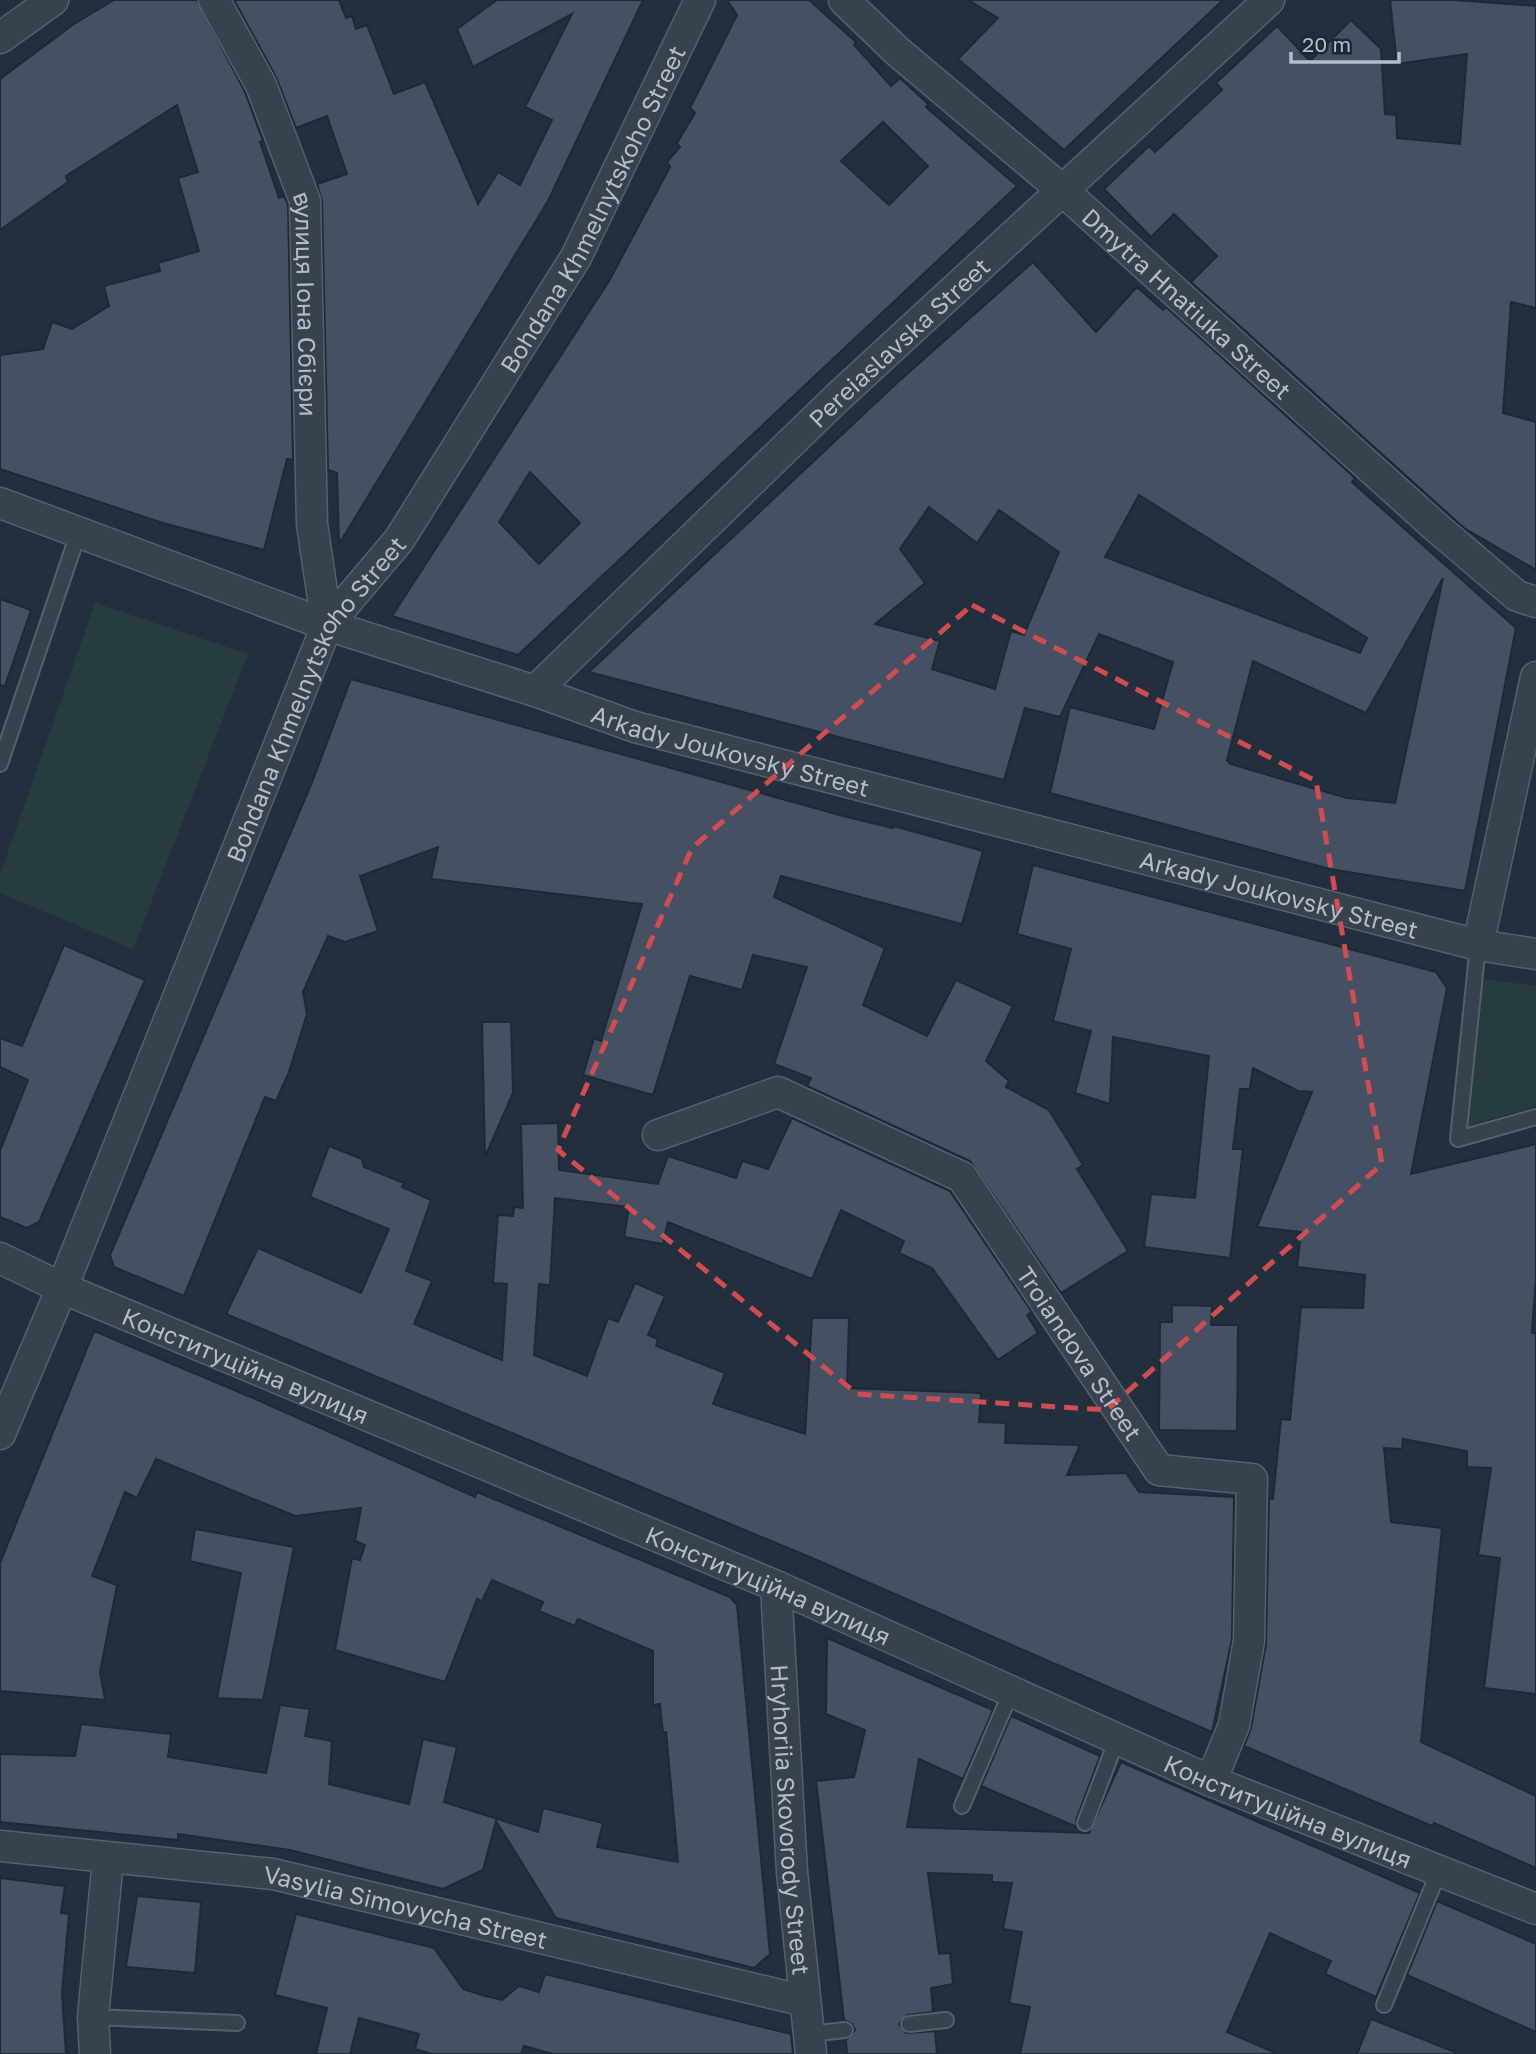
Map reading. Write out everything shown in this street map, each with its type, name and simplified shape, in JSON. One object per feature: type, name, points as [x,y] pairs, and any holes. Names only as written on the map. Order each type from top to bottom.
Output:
[{"type":"street","points":[[0,38],[53,0]]},
{"type":"street","name":"вулиця Іона Сбієри","points":[[214,0],[261,85],[305,201],[312,524],[327,625]]},
{"type":"street","name":"Bohdana Khmelnytskoho Street","points":[[0,1434],[62,1288],[327,625],[399,540],[576,257],[700,0]]},
{"type":"street","name":"Pereiaslavska Street","points":[[535,691],[838,397],[1269,0]]},
{"type":"street","name":"Dmytra Hnatiuka Street","points":[[856,4],[897,51],[1061,189],[1436,527],[1517,596],[1536,602]]},
{"type":"street","name":"Arkady Joukovsky Street","points":[[0,503],[327,625],[535,691],[635,727],[1478,945],[1536,954]]},
{"type":"street","points":[[1478,945],[1536,677]]},
{"type":"street","name":"Troiandova Street","points":[[658,1135],[778,1092],[962,1177],[1159,1470],[1252,1479],[1249,1642],[1234,1725],[1211,1781]]},
{"type":"street","name":"Конституційна вулиця","points":[[0,1258],[62,1288],[776,1586],[1211,1781],[1536,1909]]},
{"type":"street","name":"Hryhoriia Skovorody Street","points":[[776,1586],[792,1872],[810,2044]]},
{"type":"street","name":"Vasylia Simovycha Street","points":[[0,1846],[272,1874],[805,2001]]},
{"type":"street","points":[[95,2054],[93,2017],[108,1859]]},
{"type":"lane","points":[[0,764],[79,531]]},
{"type":"lane","points":[[1478,945],[1458,1139],[1536,1117]]},
{"type":"lane","points":[[962,1806],[1011,1692]]},
{"type":"lane","points":[[1085,1823],[1116,1739]]},
{"type":"lane","points":[[1384,2005],[1440,1871]]},
{"type":"lane","points":[[93,2017],[237,2022]]},
{"type":"lane","points":[[909,2024],[946,2020]]},
{"type":"lane","points":[[810,2044],[845,2030]]},
{"type":"highlighted area","points":[[972,605],[1316,781],[1382,1164],[1107,1410],[857,1394],[558,1150],[692,848]]},
{"type":"green space","points":[[95,603],[248,654],[133,949],[0,893],[0,875]]},
{"type":"green space","points":[[1477,978],[1536,986],[1536,1106],[1465,1127]]},
{"type":"building","points":[[114,0],[197,0],[245,92],[263,141],[260,142],[279,198],[284,196],[288,204],[293,460],[287,459],[264,550],[163,523],[0,469],[0,355],[43,349],[52,322],[72,329],[109,306],[104,286],[160,271],[158,263],[199,251],[178,178],[198,172],[177,105],[66,176],[68,182],[0,230],[0,79],[74,24]]},
{"type":"building","points":[[234,0],[339,0],[346,18],[352,16],[356,29],[367,25],[394,94],[425,82],[478,204],[498,172],[520,185],[552,120],[525,107],[572,14],[473,67],[457,29],[497,0],[643,0],[548,201],[339,544],[337,473],[328,470],[322,201],[317,184],[347,174],[327,116],[296,128],[276,77]]},
{"type":"building","points":[[727,0],[809,0],[856,42],[854,45],[891,86],[900,78],[928,104],[926,107],[1017,186],[518,655],[392,616],[609,281],[670,167],[667,162],[680,147],[677,143],[695,113],[690,108],[737,15]],"holes":[[[883,122],[928,166],[889,205],[841,161]],[[530,472],[580,523],[539,564],[499,522]]]},
{"type":"building","points":[[968,0],[1223,0],[1064,150],[958,59],[998,18]]},
{"type":"building","points":[[1390,0],[1454,0],[1536,6],[1536,308],[1511,302],[1503,413],[1536,422],[1536,570],[1464,528],[1191,282],[1217,256],[1174,214],[1151,237],[1104,189],[1149,146],[1155,152],[1222,90],[1216,83],[1277,26],[1310,61],[1351,20],[1381,49],[1385,114],[1396,115],[1397,138],[1460,144],[1467,54],[1397,64]]},
{"type":"building","points":[[1033,262],[1096,332],[1137,287],[1163,310],[1166,307],[1355,478],[1352,482],[1516,628],[1465,891],[1330,869],[1050,793],[1070,707],[1154,729],[1173,662],[1099,634],[1060,717],[1025,708],[1004,780],[589,672],[898,382]],"holes":[[[1139,495],[1367,638],[1360,653],[1105,557]],[[929,507],[977,543],[999,510],[1059,552],[1024,635],[1011,631],[995,689],[932,669],[940,641],[875,624],[925,583],[900,549]],[[1443,578],[1395,803],[1347,798],[1230,764],[1227,760],[1253,661],[1366,713]]]},
{"type":"building","points":[[0,599],[31,610],[5,686],[0,685]]},
{"type":"building","points":[[351,679],[847,817],[893,828],[894,826],[983,851],[962,924],[781,876],[774,897],[885,948],[863,1005],[927,1036],[956,980],[1013,1006],[986,1061],[1009,1081],[1006,1087],[1049,1110],[1083,1165],[1077,1169],[1128,1251],[1061,1293],[970,1161],[807,1086],[811,1078],[774,1064],[807,967],[753,955],[742,990],[690,976],[653,1095],[583,1075],[594,1038],[601,1041],[642,904],[431,879],[438,847],[360,876],[378,931],[345,942],[328,936],[303,992],[307,1014],[289,1072],[276,1101],[265,1097],[184,1296],[114,1267],[110,1255],[311,785]]},
{"type":"building","points":[[1033,865],[1436,972],[1447,988],[1411,1174],[1536,1144],[1536,1278],[1532,1333],[1536,1333],[1536,1694],[1484,1688],[1500,1558],[1478,1555],[1491,1468],[1467,1467],[1467,1451],[1403,1439],[1402,1449],[1384,1448],[1391,1522],[1442,1528],[1421,1742],[1536,1796],[1536,1868],[1434,1823],[1432,1826],[1244,1746],[1251,1728],[1266,1644],[1269,1498],[1273,1499],[1281,1419],[1290,1420],[1301,1307],[1363,1308],[1365,1275],[1297,1267],[1301,1232],[1257,1227],[1312,1092],[1298,1091],[1253,1068],[1250,1089],[1240,1089],[1233,1149],[1243,1149],[1230,1258],[1144,1247],[1151,1194],[1195,1198],[1209,1056],[1113,1037],[1110,1104],[1075,1093],[1091,1031],[1053,1021],[1071,949],[1017,934]]},
{"type":"building","points":[[64,945],[145,980],[39,1222],[27,1228],[0,1217],[0,1151],[28,1080],[0,1067],[0,1038],[22,1046]]},
{"type":"building","points":[[482,1022],[511,1022],[513,1093],[485,1157]]},
{"type":"building","points":[[792,1118],[950,1191],[1032,1312],[1027,1315],[1038,1333],[998,1360],[932,1268],[899,1253],[904,1241],[841,1210],[812,1279],[668,1222],[663,1244],[624,1237],[629,1207],[555,1198],[550,1285],[539,1284],[534,1355],[587,1376],[608,1318],[618,1322],[635,1283],[665,1296],[648,1335],[658,1339],[656,1346],[725,1373],[713,1404],[805,1434],[812,1318],[849,1318],[847,1388],[981,1393],[979,1422],[1006,1423],[1005,1443],[1080,1445],[1067,1475],[1126,1473],[1139,1492],[1234,1497],[1232,1639],[1212,1732],[812,1558],[226,1314],[258,1248],[361,1293],[389,1229],[310,1197],[329,1146],[362,1159],[364,1167],[404,1183],[402,1187],[431,1200],[406,1271],[432,1281],[414,1324],[502,1360],[507,1284],[493,1283],[498,1215],[513,1216],[514,1207],[523,1208],[521,1124],[558,1123],[559,1170],[658,1184],[668,1156],[736,1178],[742,1161],[768,1169]]},
{"type":"building","points":[[1172,1305],[1212,1306],[1211,1325],[1238,1325],[1237,1431],[1159,1430],[1160,1322],[1172,1322]]},
{"type":"building","points":[[94,1331],[475,1497],[477,1492],[730,1597],[737,1605],[770,1954],[754,1968],[556,1918],[496,1821],[483,1870],[443,1889],[290,1850],[178,1834],[178,1840],[0,1822],[0,1754],[75,1756],[81,1724],[171,1734],[168,1757],[266,1773],[280,1705],[310,1709],[305,1736],[332,1741],[329,1784],[409,1804],[423,1739],[457,1747],[444,1802],[538,1832],[543,1808],[603,1823],[597,1847],[678,1862],[666,1732],[663,1733],[660,1704],[653,1705],[653,1651],[578,1619],[575,1626],[539,1611],[543,1602],[492,1580],[482,1601],[477,1599],[445,1682],[335,1650],[352,1558],[360,1560],[365,1545],[355,1541],[361,1508],[295,1516],[156,1459],[137,1498],[125,1492],[92,1576],[117,1585],[100,1672],[105,1700],[0,1691],[0,1563]]},
{"type":"building","points":[[195,1529],[294,1547],[263,1700],[217,1698],[241,1573],[190,1561]]},
{"type":"building","points":[[827,1638],[993,1710],[963,1779],[919,1759],[907,1827],[1089,1833],[1121,1762],[1420,1893],[1376,1997],[1325,1974],[1331,1961],[1270,1933],[1227,2032],[1278,2054],[1020,2054],[1030,2007],[1009,2003],[1022,1932],[1003,1929],[1012,1883],[992,1882],[992,1875],[928,1873],[939,1954],[950,1953],[953,1984],[931,1988],[933,2012],[907,2015],[899,2024],[906,2033],[935,2031],[937,2054],[847,2054],[846,2040],[855,2030],[852,2024],[844,2020],[816,1781],[854,1777],[865,1730],[826,1714]]},
{"type":"building","points":[[1011,1716],[1100,1756],[1076,1820],[1077,1827],[981,1786]]},
{"type":"building","points":[[0,1878],[65,1886],[61,1913],[69,1914],[62,1993],[66,2054],[0,2054]]},
{"type":"building","points":[[137,1896],[201,1902],[195,1973],[126,1967]]},
{"type":"building","points":[[1437,1901],[1536,1944],[1536,2032],[1407,1975]]},
{"type":"building","points":[[296,1914],[434,1948],[463,1989],[485,1996],[502,2000],[519,1986],[539,1992],[545,1974],[791,2034],[793,2054],[553,2054],[524,2046],[521,2054],[432,2054],[415,2049],[419,2034],[359,2018],[350,2054],[316,2054],[327,2008],[275,1995]]},
{"type":"building","points":[[1371,2019],[1455,2052],[1357,2054]]}]
